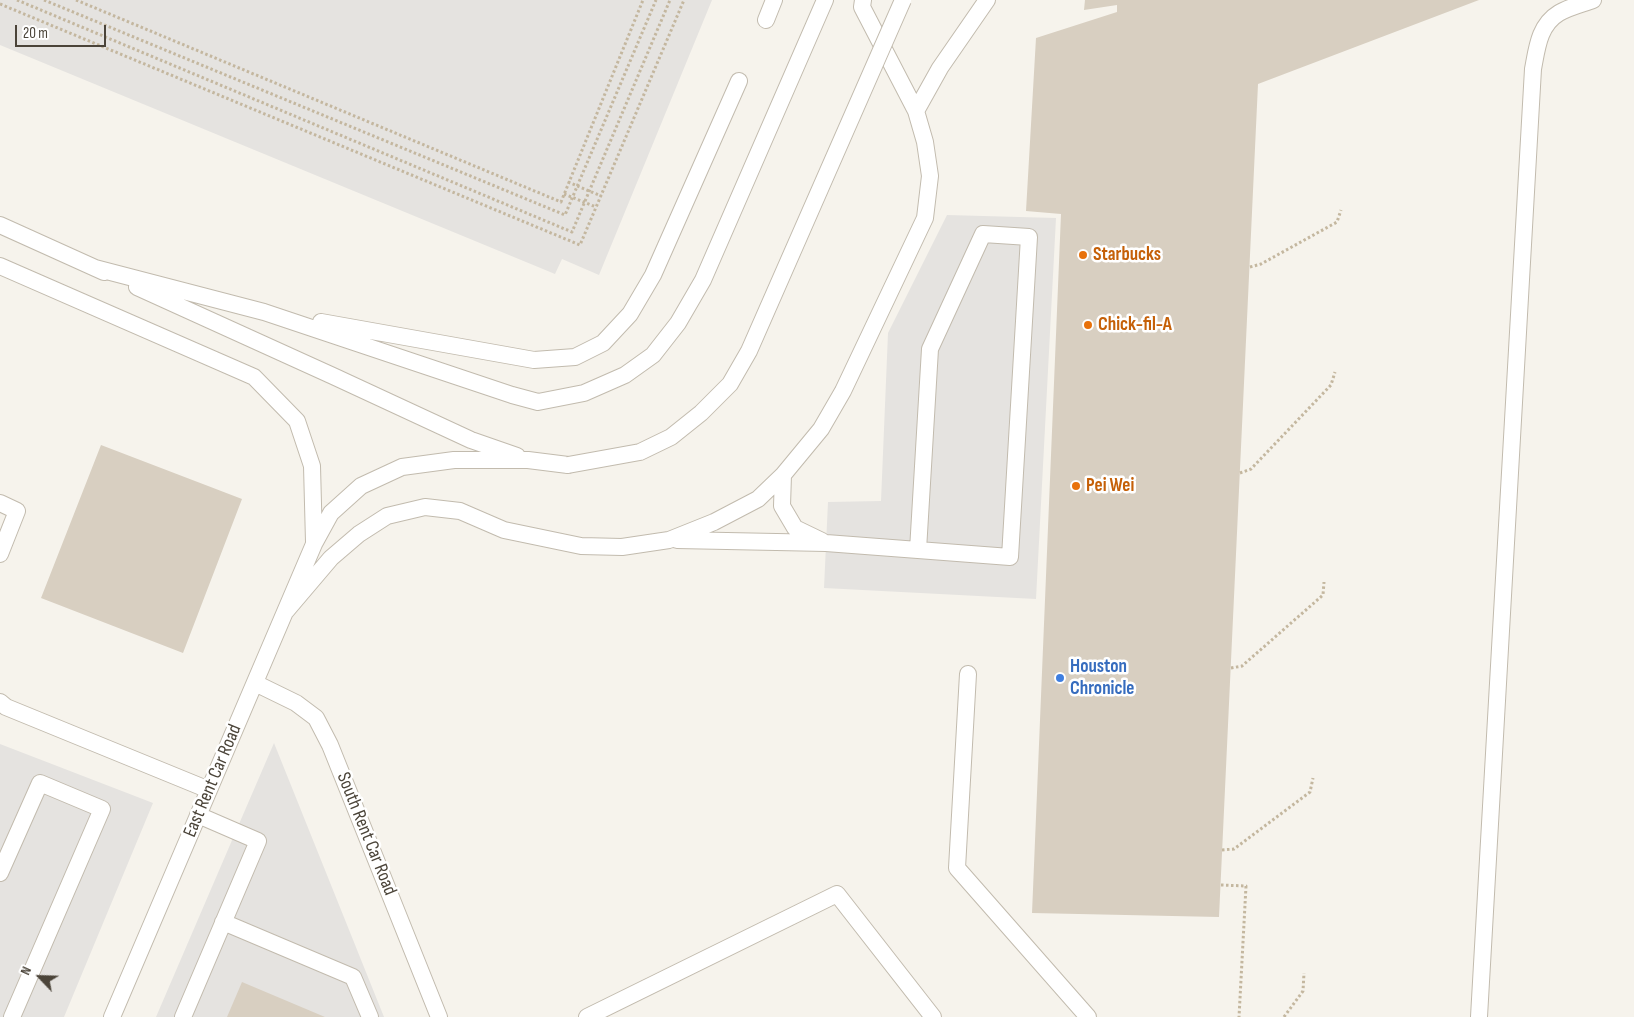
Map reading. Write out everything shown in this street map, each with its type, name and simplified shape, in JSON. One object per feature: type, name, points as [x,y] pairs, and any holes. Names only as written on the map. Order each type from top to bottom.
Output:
[{"type":"lane","points":[[766,20],[774,0]]},
{"type":"lane","points":[[95,268],[264,312],[538,402],[584,393],[625,375],[653,355],[678,324],[703,280],[825,0]]},
{"type":"lane","points":[[669,540],[714,522],[758,499],[783,475],[821,429],[843,391],[926,218],[930,176],[925,142],[916,112],[862,7],[863,0]]},
{"type":"lane","points":[[0,225],[471,440],[528,460],[568,465],[640,452],[670,437],[701,413],[730,384],[749,351],[903,0]]},
{"type":"lane","points":[[916,112],[940,68],[987,0]]},
{"type":"lane","points":[[1479,1017],[1533,69],[1538,39],[1548,22],[1560,13],[1593,0]]},
{"type":"lane","points":[[264,312],[534,360],[575,356],[603,343],[630,314],[654,275],[739,81]]},
{"type":"lane","points":[[286,611],[331,558],[359,534],[386,516],[425,507],[460,511],[504,530],[580,546],[622,547],[669,540],[826,543],[918,550],[1010,557],[1028,237],[983,234],[930,349],[918,550]]},
{"type":"lane","points":[[0,266],[254,377],[297,421],[312,466],[314,544]]},
{"type":"lane","name":"East Rent Car Road","points":[[112,1017],[314,544],[331,513],[361,486],[402,467],[454,460],[528,460]]},
{"type":"lane","points":[[783,475],[782,506],[795,528],[826,543]]},
{"type":"lane","points":[[0,503],[17,511],[0,554]]},
{"type":"lane","points":[[968,674],[957,868],[1088,1017]]},
{"type":"lane","name":"South Rent Car Road","points":[[255,684],[296,703],[316,718],[330,744],[439,1017]]},
{"type":"lane","points":[[0,702],[6,707],[209,790]]},
{"type":"lane","points":[[0,873],[40,783],[102,809],[12,1017]]},
{"type":"lane","points":[[183,1017],[258,841],[198,816]]},
{"type":"lane","points":[[587,1017],[837,894],[933,1017]]},
{"type":"lane","points":[[224,922],[354,977],[370,1017]]},
{"type":"path","points":[[16,0],[572,232],[670,0]]},
{"type":"path","points":[[44,0],[565,215],[656,0]]},
{"type":"path","points":[[76,0],[561,202],[643,0]]},
{"type":"path","points":[[0,4],[580,245],[684,0]]},
{"type":"path","points":[[568,182],[601,196]]},
{"type":"path","points":[[564,194],[596,207]]},
{"type":"path","points":[[1250,267],[1261,264],[1337,222],[1341,210]]},
{"type":"path","points":[[1240,473],[1251,469],[1332,385],[1335,372]]},
{"type":"path","points":[[1231,668],[1242,666],[1322,596],[1324,582]]},
{"type":"path","points":[[1222,850],[1234,849],[1310,792],[1313,778]]},
{"type":"path","points":[[1221,885],[1246,886],[1239,1017]]},
{"type":"path","points":[[1284,1017],[1303,990],[1304,974]]},
{"type":"shaded area","points":[[0,0],[712,0],[599,275],[562,259],[555,274],[0,45]]},
{"type":"shaded area","points":[[947,215],[1056,218],[1036,599],[824,588],[828,502],[881,501],[888,333]]},
{"type":"shaded area","points":[[274,743],[384,1017],[156,1017],[236,831]]},
{"type":"shaded area","points":[[0,744],[153,803],[64,1017],[0,1017]]},
{"type":"building","points":[[1085,0],[1479,0],[1258,84],[1219,917],[1032,913],[1061,214],[1026,211],[1036,38],[1117,12],[1117,5],[1084,10]]},
{"type":"building","points":[[101,445],[242,499],[183,653],[41,598]]},
{"type":"building","points":[[242,982],[325,1017],[227,1017]]},
{"type":"place","name":"Starbucks","points":[[1083,255]]},
{"type":"place","name":"Chick-fil-A","points":[[1088,325]]},
{"type":"place","name":"Pei Wei","points":[[1076,486]]},
{"type":"place","name":"Houston Chronicle","points":[[1060,678]]}]
